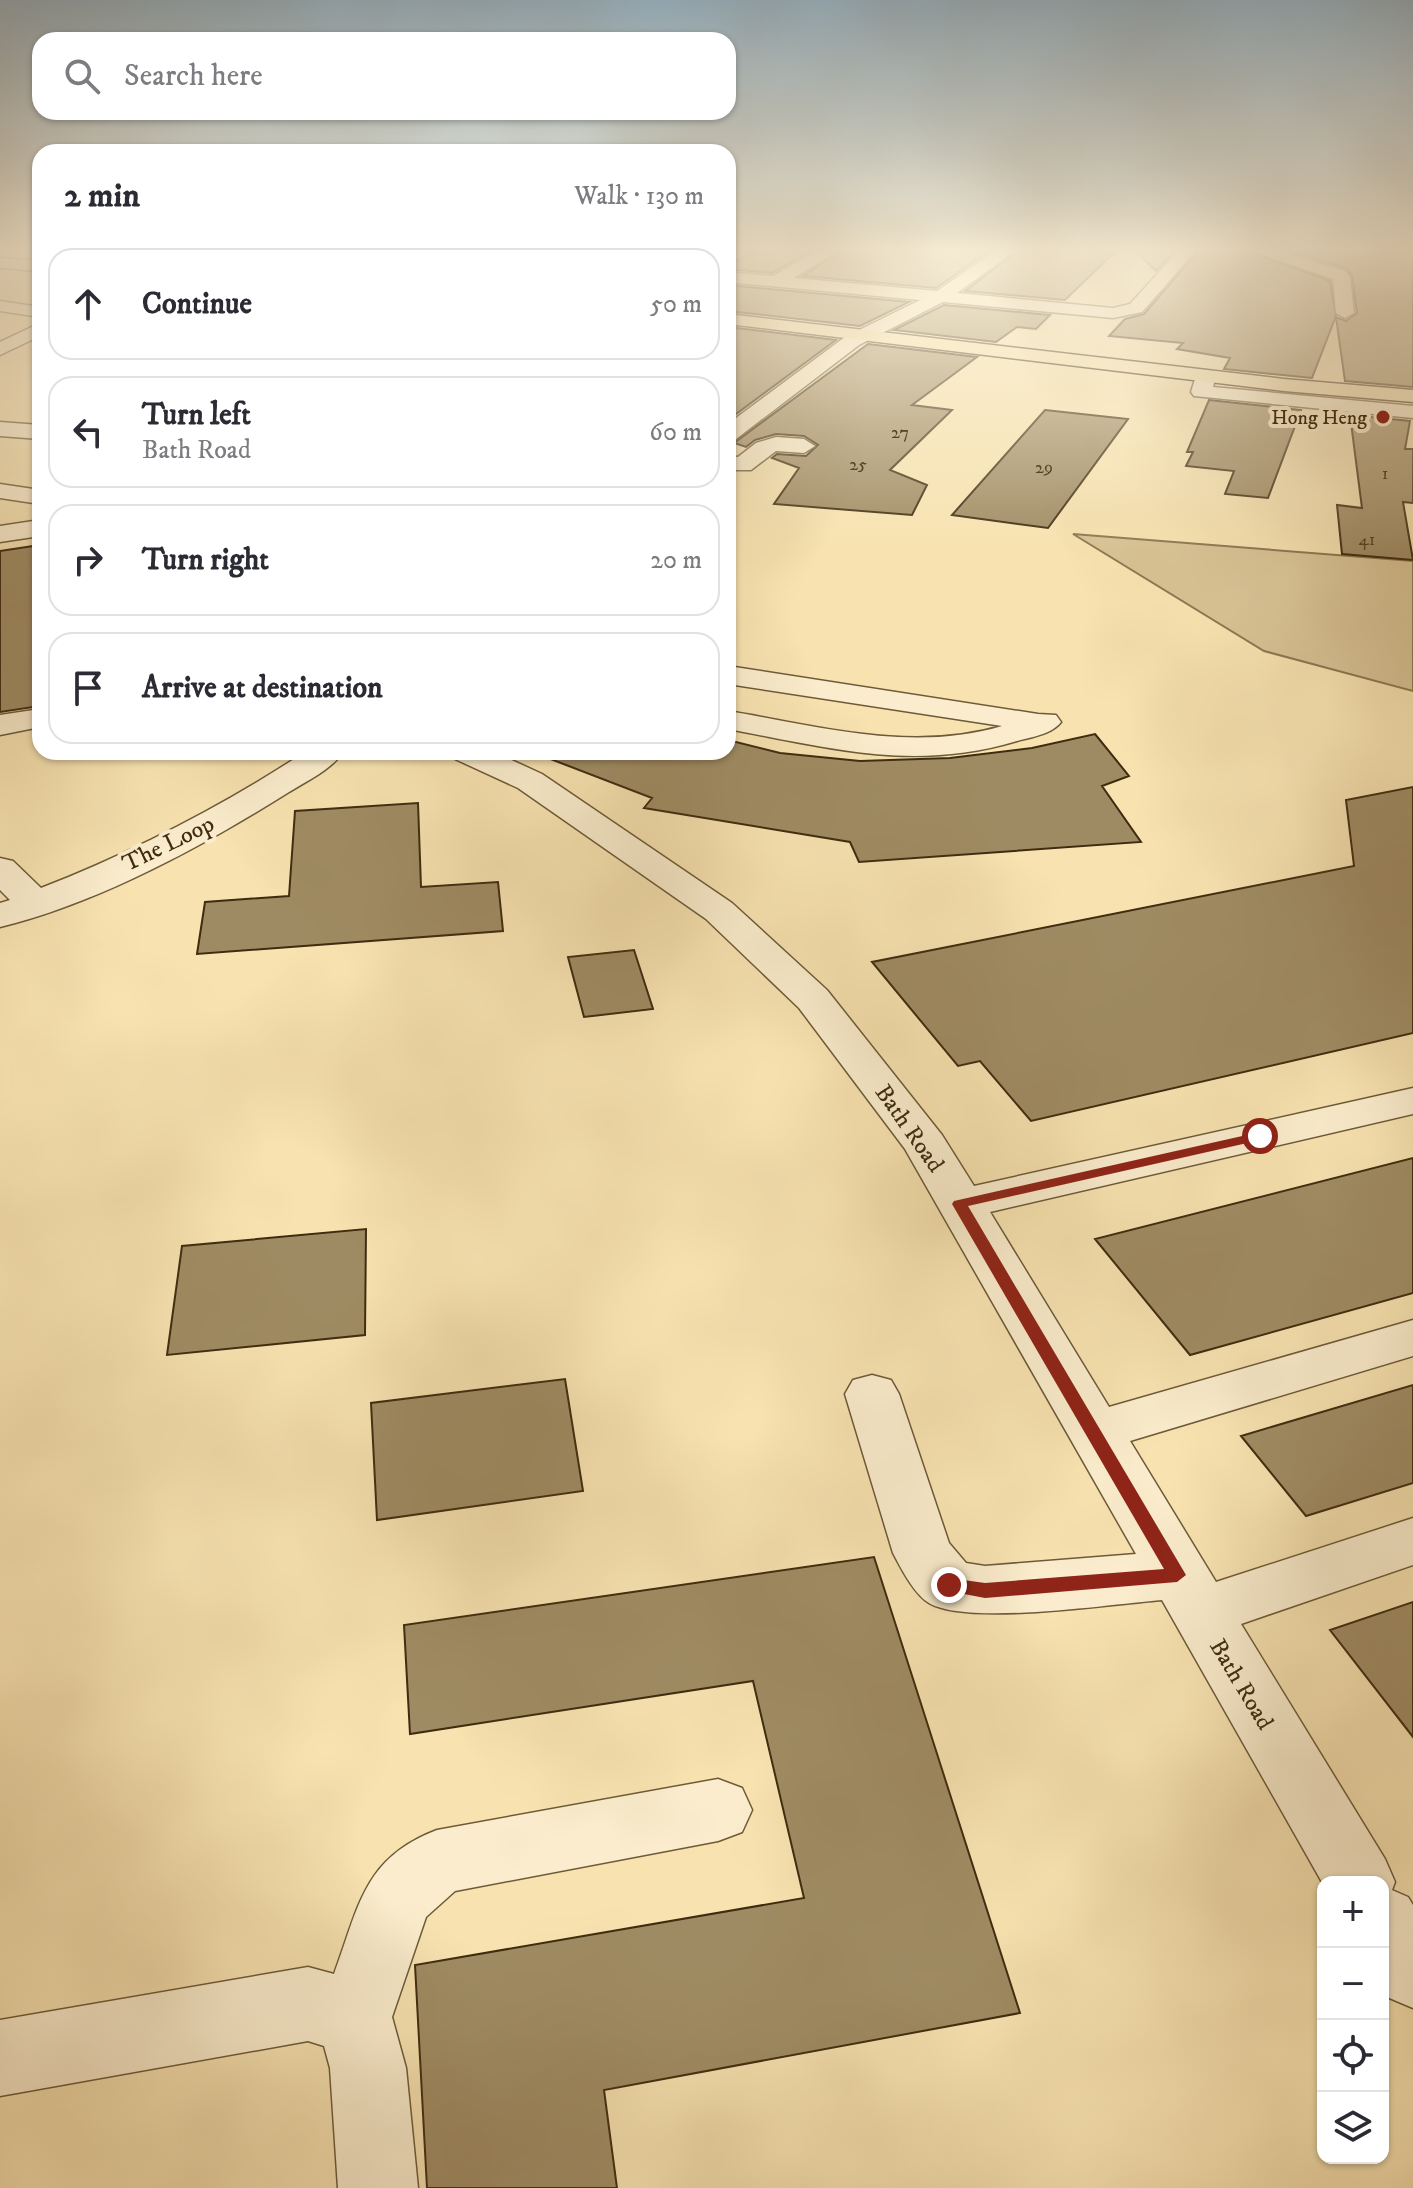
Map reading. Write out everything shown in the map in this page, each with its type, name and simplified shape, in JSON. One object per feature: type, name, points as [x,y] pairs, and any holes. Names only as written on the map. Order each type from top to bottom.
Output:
[{"type":"main road","points":[[1048,349],[1213,367],[1413,383]]},
{"type":"main road","points":[[1069,349],[1413,396]]},
{"type":"street","points":[[736,428],[840,349]]},
{"type":"street","points":[[1213,367],[1201,392],[1413,412]]},
{"type":"street","points":[[0,429],[32,431]]},
{"type":"street","points":[[736,464],[743,465],[763,446],[804,446]]},
{"type":"street","points":[[0,491],[32,496]]},
{"type":"street","points":[[0,534],[32,529]]},
{"type":"street","points":[[736,676],[1045,722],[949,747],[921,748],[736,721]]},
{"type":"street","points":[[0,725],[32,719]]},
{"type":"street","name":"The Loop","points":[[18,910],[184,839],[314,760]]},
{"type":"street","name":"Bath Road","points":[[484,760],[530,781],[719,911],[813,999],[926,1145],[1092,1432],[1356,1876]]},
{"type":"street","points":[[0,869],[18,910]]},
{"type":"street","points":[[959,1204],[1413,1101]]},
{"type":"street","points":[[1092,1432],[1413,1338]]},
{"type":"street","points":[[872,1394],[923,1553],[949,1585],[985,1590],[1188,1594],[1413,1541]]},
{"type":"street","points":[[378,2188],[368,2068],[355,2017],[398,1896],[437,1862],[718,1810]]},
{"type":"street","points":[[1389,1931],[1413,1972]]},
{"type":"street","points":[[0,2058],[308,2004],[355,2017]]},
{"type":"shaded area","points":[[1073,534],[1413,561],[1413,691],[1264,651]]},
{"type":"building","points":[[736,349],[824,349],[736,414]]},
{"type":"building","points":[[861,349],[911,349],[977,357],[912,405],[952,410],[890,470],[927,485],[912,515],[774,504],[799,468],[772,458],[777,454],[806,456],[818,445],[804,436],[776,434],[755,440],[746,447],[736,442]]},
{"type":"building","points":[[1178,349],[1323,349],[1312,378],[1224,369],[1230,358]]},
{"type":"building","points":[[1341,349],[1413,349],[1413,387],[1345,381]]},
{"type":"building","points":[[1209,400],[1301,410],[1268,498],[1225,494],[1234,471],[1186,466],[1193,452],[1187,452]]},
{"type":"building","points":[[1045,410],[1128,419],[1048,528],[952,515]]},
{"type":"building","points":[[1350,415],[1410,421],[1405,449],[1413,449],[1413,503],[1403,502],[1413,560],[1342,554],[1337,505],[1362,508]]},
{"type":"building","points":[[32,546],[32,707],[0,712],[0,551]]},
{"type":"building","points":[[1095,734],[1129,776],[1102,786],[1141,842],[859,862],[850,842],[644,808],[652,798],[553,760],[736,760],[736,742],[780,753],[860,761],[950,758],[1032,748]]},
{"type":"building","points":[[1413,787],[1413,1033],[1031,1121],[980,1061],[958,1066],[872,962],[1354,866],[1346,800]]},
{"type":"building","points":[[418,803],[421,887],[498,882],[503,931],[197,954],[205,902],[289,896],[295,811]]},
{"type":"building","points":[[634,950],[653,1009],[584,1017],[568,957]]},
{"type":"building","points":[[1413,1158],[1413,1293],[1190,1355],[1095,1239]]},
{"type":"building","points":[[366,1229],[365,1335],[167,1355],[182,1246]]},
{"type":"building","points":[[565,1379],[583,1491],[377,1520],[371,1403]]},
{"type":"building","points":[[1413,1385],[1413,1483],[1306,1516],[1241,1436]]},
{"type":"building","points":[[874,1557],[1020,2013],[604,2090],[617,2188],[427,2188],[415,1965],[804,1898],[753,1681],[410,1734],[404,1625]]},
{"type":"building","points":[[1413,1602],[1413,1737],[1330,1630]]},
{"type":"place","name":"Hong Heng","points":[[1383,417]]},
{"type":"route","points":[[949,1585],[985,1590],[1177,1575],[959,1204],[1260,1136]]}]
